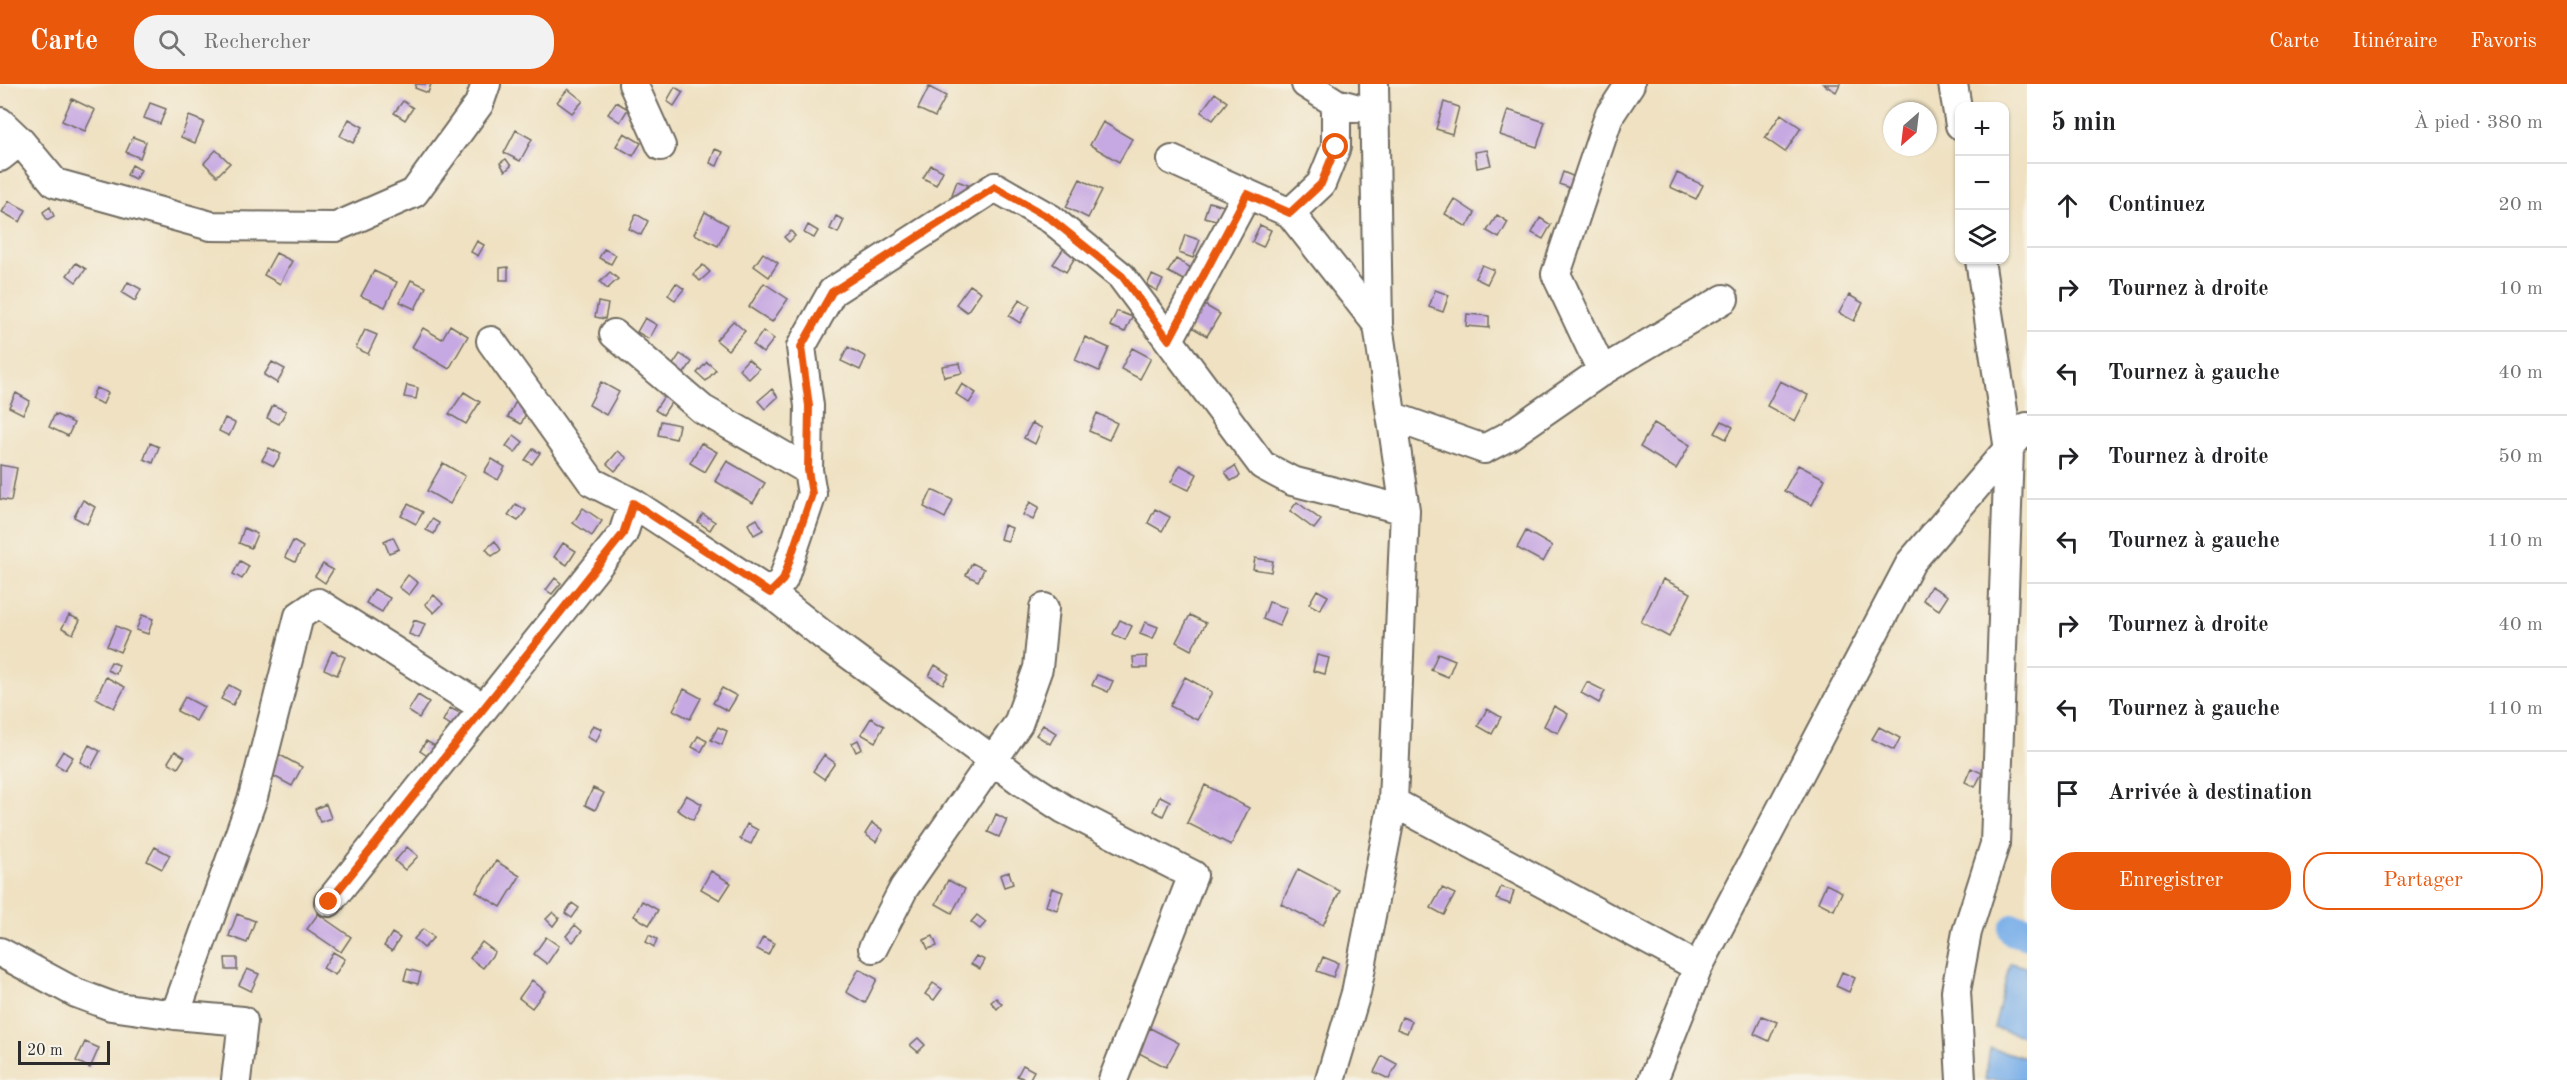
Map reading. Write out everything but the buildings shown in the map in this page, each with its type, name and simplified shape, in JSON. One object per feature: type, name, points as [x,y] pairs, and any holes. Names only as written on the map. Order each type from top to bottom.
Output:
[{"type":"street","points":[[0,122],[10,149],[55,183],[212,226],[336,227],[414,193],[478,104],[486,84]]},
{"type":"street","points":[[633,84],[661,146]]},
{"type":"street","points":[[1306,84],[1336,103],[1374,113]]},
{"type":"street","points":[[1330,1080],[1356,993],[1393,802],[1405,510],[1377,325],[1374,84]]},
{"type":"street","points":[[1602,371],[1556,274],[1609,116],[1630,84]]},
{"type":"street","points":[[1953,84],[1956,102]]},
{"type":"street","points":[[1290,213],[1321,184],[1336,147],[1336,103]]},
{"type":"street","points":[[1172,160],[1290,213],[1377,325]]},
{"type":"street","points":[[770,593],[783,580],[812,494],[808,470],[809,406],[801,347],[832,292],[995,187],[1051,219],[1122,276],[1262,465],[1292,481],[1405,510]]},
{"type":"street","points":[[1169,340],[1247,194]]},
{"type":"street","points":[[1961,1080],[1956,991],[1967,932],[1995,844],[2009,450],[1981,264]]},
{"type":"street","points":[[1391,416],[1484,449],[1507,438],[1602,371],[1724,299]]},
{"type":"street","points":[[614,334],[702,409],[808,470]]},
{"type":"street","points":[[491,341],[592,482],[633,503],[770,593],[993,760],[1064,809],[1193,875],[1113,1080]]},
{"type":"street","points":[[1653,1080],[1698,967],[1911,562],[2027,427]]},
{"type":"street","points":[[329,902],[623,534],[633,503]]},
{"type":"street","points":[[175,1015],[253,797],[299,616],[318,603],[484,708]]},
{"type":"street","points":[[873,948],[904,888],[1018,724],[1038,668],[1044,608]]},
{"type":"street","points":[[1393,802],[1698,967]]},
{"type":"street","points":[[0,952],[76,993],[111,1006],[243,1021],[236,1080]]},
{"type":"water","points":[[2010,963],[2027,967],[2027,1037],[1994,1028]]},
{"type":"water","points":[[1990,1048],[2027,1058],[2027,1080],[1985,1080]]},
{"type":"waterway","points":[[2015,930],[2027,933]]},
{"type":"route","points":[[329,902],[623,534],[633,503],[770,593],[783,580],[812,494],[808,470],[809,406],[801,347],[832,292],[995,187],[1051,219],[1122,276],[1169,340],[1247,194],[1290,213],[1321,184],[1336,147]]}]
